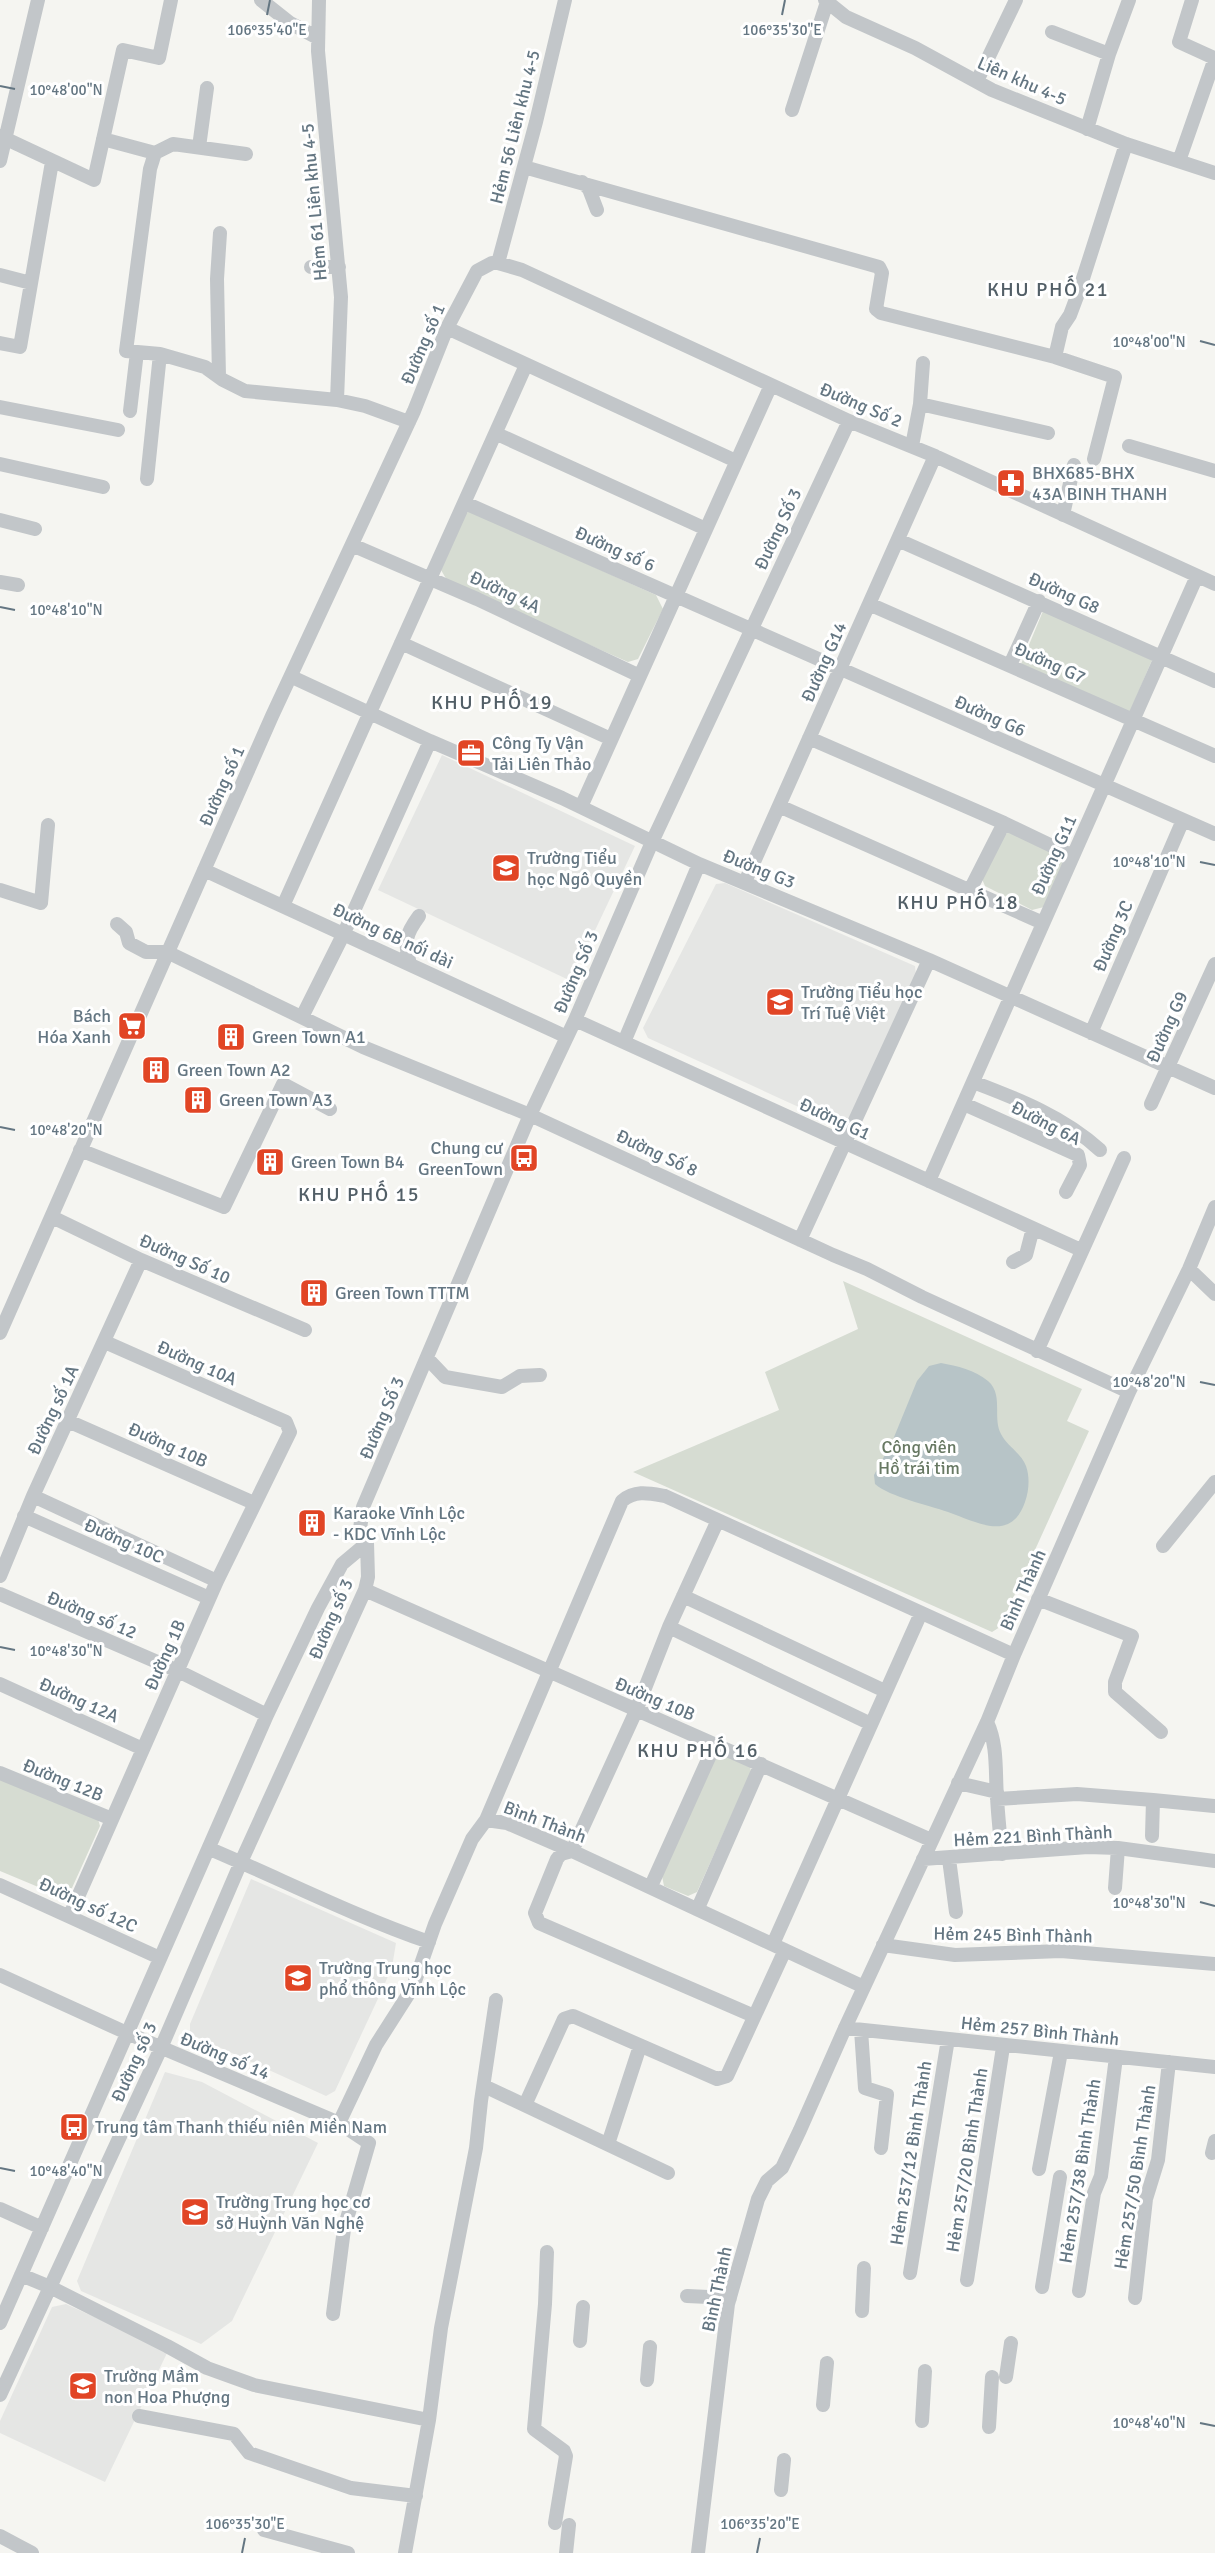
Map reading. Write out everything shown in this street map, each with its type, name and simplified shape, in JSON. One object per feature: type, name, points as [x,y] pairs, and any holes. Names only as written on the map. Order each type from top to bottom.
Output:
[{"type":"street","points":[[0,161],[2,137],[38,0]]},
{"type":"street","points":[[2,137],[94,180],[123,50],[159,58],[171,0]]},
{"type":"street","points":[[261,0],[290,22],[318,38]]},
{"type":"street","name":"Hẻm 61 Liên khu 4-5","points":[[318,0],[318,38],[341,297],[337,400]]},
{"type":"street","name":"Hẻm 56 Liên khu 4-5","points":[[495,263],[524,168],[565,0]]},
{"type":"street","points":[[977,81],[1016,0]]},
{"type":"street","points":[[1087,129],[1109,54],[1129,0]]},
{"type":"street","points":[[1179,161],[1214,58],[1179,42],[1192,0]]},
{"type":"street","points":[[792,110],[826,1]]},
{"type":"street","name":"Liên khu 4-5","points":[[826,1],[846,17],[915,48],[977,81],[1087,129],[1215,173]]},
{"type":"street","points":[[1052,32],[1109,54]]},
{"type":"street","points":[[198,147],[207,88]]},
{"type":"street","points":[[103,139],[155,153],[173,144],[246,154]]},
{"type":"street","points":[[1055,357],[1062,327],[1070,315],[1079,291],[1126,144]]},
{"type":"street","points":[[155,153],[150,170],[126,351],[160,354],[205,367],[245,391],[337,400],[365,406],[409,422]]},
{"type":"street","points":[[0,342],[20,347],[52,162]]},
{"type":"street","points":[[524,168],[582,182],[726,223],[773,239],[879,267],[882,273],[876,309],[881,313],[1055,357],[1114,377],[1094,459]]},
{"type":"street","points":[[582,182],[589,189],[597,210]]},
{"type":"street","points":[[219,377],[217,279],[220,233]]},
{"type":"street","name":"Đường số 1","points":[[0,1333],[167,952],[409,422],[447,328],[477,271],[495,263]]},
{"type":"street","name":"Đường Số 2","points":[[495,263],[522,270],[849,422],[935,456],[1215,584]]},
{"type":"street","points":[[311,267],[339,267]]},
{"type":"street","points":[[0,275],[31,283]]},
{"type":"street","points":[[447,328],[736,461]]},
{"type":"street","points":[[130,411],[137,352]]},
{"type":"street","points":[[147,479],[160,354]]},
{"type":"street","points":[[912,446],[920,404],[923,363]]},
{"type":"street","points":[[283,906],[526,365]]},
{"type":"street","points":[[581,807],[771,385]]},
{"type":"street","points":[[920,404],[1048,433]]},
{"type":"street","points":[[0,407],[118,430]]},
{"type":"street","name":"Đường Số 3","points":[[367,1543],[360,1529],[363,1507],[531,1115],[576,1020],[652,842],[849,422]]},
{"type":"street","points":[[496,434],[706,529]]},
{"type":"street","points":[[1128,446],[1215,471]]},
{"type":"street","name":"Đường G14","points":[[745,882],[935,456]]},
{"type":"street","points":[[0,464],[103,487]]},
{"type":"street","points":[[1063,515],[1074,465]]},
{"type":"street","name":"Đường số 6","points":[[465,502],[750,629]]},
{"type":"street","points":[[0,520],[35,529]]},
{"type":"street","name":"Đường G8","points":[[898,540],[1215,681]]},
{"type":"street","name":"Đường 4A","points":[[352,545],[430,578],[640,676]]},
{"type":"street","name":"Đường G11","points":[[929,1181],[1197,576]]},
{"type":"street","points":[[0,582],[18,585]]},
{"type":"street","points":[[1010,665],[1039,601]]},
{"type":"street","name":"Đường G7","points":[[869,604],[1215,756]]},
{"type":"street","name":"Đường G6","points":[[750,629],[1215,834]]},
{"type":"street","points":[[401,643],[611,739]]},
{"type":"street","name":"Đường G3","points":[[292,677],[581,807],[699,864],[929,960],[1215,1088]]},
{"type":"street","points":[[809,738],[1004,823],[1073,856]]},
{"type":"street","points":[[302,1017],[344,933],[430,741]]},
{"type":"street","points":[[779,806],[1043,923]]},
{"type":"street","name":"Đường 3C","points":[[1092,1033],[1183,820]]},
{"type":"street","points":[[970,890],[1004,823]]},
{"type":"street","points":[[0,890],[41,903],[48,825]]},
{"type":"street","points":[[624,1042],[699,864]]},
{"type":"street","name":"Đường 6B nối dài","points":[[204,870],[567,1037]]},
{"type":"street","points":[[410,964],[405,943],[418,916]]},
{"type":"street","name":"Đường Số 8","points":[[117,924],[126,932],[129,943],[146,952],[167,952],[363,1047],[531,1115],[1129,1392]]},
{"type":"street","points":[[800,1240],[929,960]]},
{"type":"street","name":"Đường G9","points":[[1151,1104],[1215,964]]},
{"type":"street","name":"Đường G1","points":[[576,1020],[1080,1250]]},
{"type":"street","points":[[973,1082],[1015,1098],[1060,1120],[1082,1134],[1100,1150]]},
{"type":"street","points":[[80,1150],[224,1207],[283,1084],[330,1109]]},
{"type":"street","name":"Đường 6A","points":[[964,1104],[1078,1155],[1080,1165],[1066,1192]]},
{"type":"street","points":[[1037,1351],[1080,1250],[1124,1158]]},
{"type":"street","name":"Bình Thành","points":[[698,2553],[730,2298],[758,2199],[767,2181],[782,2168],[987,1722],[1129,1392],[1189,1269],[1215,1207]]},
{"type":"street","name":"Đường Số 10","points":[[52,1217],[141,1260],[305,1330]]},
{"type":"street","points":[[1013,1262],[1026,1255],[1033,1228]]},
{"type":"street","name":"Đường số 1A","points":[[0,1576],[24,1516],[141,1260]]},
{"type":"street","points":[[1189,1269],[1215,1294]]},
{"type":"street","name":"Đường 10A","points":[[105,1342],[275,1418]]},
{"type":"street","points":[[427,1358],[445,1377],[502,1387],[520,1376],[540,1375]]},
{"type":"street","name":"Đường 1B","points":[[70,1916],[209,1598],[290,1432],[286,1422],[275,1418]]},
{"type":"street","name":"Đường 10B","points":[[68,1421],[254,1503]]},
{"type":"street","points":[[1163,1546],[1215,1482]]},
{"type":"street","points":[[486,1820],[622,1501],[630,1494],[645,1492],[664,1496],[1014,1655]]},
{"type":"street","points":[[33,1496],[217,1581]]},
{"type":"street","name":"Đường 10C","points":[[24,1516],[209,1598]]},
{"type":"street","points":[[718,1520],[669,1627],[636,1711],[572,1851],[561,1854],[557,1859],[535,1913],[539,1923],[754,2016]]},
{"type":"street","name":"Đường số 3","points":[[0,2395],[161,2048],[241,1862],[365,1590],[368,1577],[367,1543]]},
{"type":"street","name":"Đường số 3","points":[[0,2323],[267,1715],[318,1608],[342,1564],[367,1543]]},
{"type":"street","name":"Đường 10B","points":[[365,1590],[932,1840]]},
{"type":"street","name":"Đường số 12","points":[[0,1594],[178,1671],[267,1715]]},
{"type":"street","points":[[683,1596],[885,1691]]},
{"type":"street","points":[[1038,1599],[1132,1636],[1115,1682],[1115,1692],[1161,1732]]},
{"type":"street","points":[[525,2105],[564,2019],[573,2016],[717,2079],[728,2076],[754,2016],[779,1947],[839,1799],[921,1612]]},
{"type":"street","points":[[669,1627],[871,1724]]},
{"type":"street","name":"Đường 12A","points":[[0,1684],[143,1749]]},
{"type":"street","points":[[987,1722],[993,1735],[995,1752],[1002,1854]]},
{"type":"street","points":[[651,1886],[715,1744]]},
{"type":"street","points":[[698,1908],[761,1764]]},
{"type":"street","name":"Đường 12B","points":[[0,1773],[112,1820]]},
{"type":"street","points":[[958,1783],[997,1795],[1077,1794],[1214,1806]]},
{"type":"street","points":[[1152,1836],[1153,1800]]},
{"type":"street","name":"Bình Thành","points":[[339,2124],[376,2045],[413,1987],[429,1942],[472,1839],[486,1820],[507,1823],[572,1851],[864,1987]]},
{"type":"street","name":"Hẻm 221 Bình Thành","points":[[923,1859],[1088,1847],[1118,1848],[1215,1861]]},
{"type":"street","points":[[1114,1888],[1118,1848]]},
{"type":"street","points":[[210,1849],[356,1915],[429,1942]]},
{"type":"street","points":[[949,1858],[956,1912]]},
{"type":"street","name":"Đường số 12C","points":[[0,1884],[160,1958]]},
{"type":"street","name":"Hẻm 245 Bình Thành","points":[[883,1945],[955,1955],[1061,1951],[1215,1964]]},
{"type":"street","name":"Đường số 14","points":[[0,1975],[161,2048],[339,2124],[369,2143],[344,2229],[333,2314]]},
{"type":"street","points":[[405,2553],[429,2420],[441,2328],[473,2168],[496,2000]]},
{"type":"street","name":"Hẻm 257 Bình Thành","points":[[845,2028],[1003,2047],[1215,2067]]},
{"type":"street","points":[[861,2030],[865,2088],[887,2095],[881,2148]]},
{"type":"street","name":"Hẻm 257/12 Bình Thành","points":[[910,2273],[948,2039]]},
{"type":"street","points":[[608,2144],[640,2046]]},
{"type":"street","name":"Hẻm 257/20 Bình Thành","points":[[967,2280],[1003,2047]]},
{"type":"street","points":[[1039,2169],[1061,2052]]},
{"type":"street","name":"Hẻm 257/38 Bình Thành","points":[[1079,2290],[1094,2193],[1101,2176],[1116,2057]]},
{"type":"street","name":"Hẻm 257/50 Bình Thành","points":[[1135,2298],[1146,2199],[1158,2160],[1170,2062]]},
{"type":"street","points":[[484,2086],[668,2173]]},
{"type":"street","points":[[1042,2288],[1060,2177]]},
{"type":"street","points":[[0,2210],[42,2228]]},
{"type":"street","points":[[547,2252],[545,2304],[534,2429],[564,2451],[566,2456],[562,2524],[566,2553]]},
{"type":"street","points":[[862,2311],[864,2268]]},
{"type":"street","points":[[21,2276],[50,2287],[207,2368],[254,2385],[429,2420]]},
{"type":"street","points":[[687,2296],[730,2298]]},
{"type":"street","points":[[580,2341],[583,2307]]},
{"type":"street","points":[[1006,2377],[1011,2343]]},
{"type":"street","points":[[647,2380],[651,2347]]},
{"type":"street","points":[[823,2405],[827,2363]]},
{"type":"street","points":[[922,2421],[925,2371]]},
{"type":"street","points":[[989,2427],[992,2377]]},
{"type":"street","points":[[139,2416],[234,2434],[249,2453],[351,2488],[416,2496]]},
{"type":"street","points":[[781,2490],[784,2460]]},
{"type":"street","points":[[264,2530],[348,2553]]},
{"type":"street","points":[[0,2536],[32,2553]]},
{"type":"shaded area","name":"Trường Tiểu học Ngô Quyền","points":[[442,755],[635,846],[571,981],[378,890]]},
{"type":"shaded area","name":"Trường Tiểu học Trí Tuệ Việt","points":[[725,883],[915,966],[916,975],[847,1125],[838,1125],[648,1038],[643,1028],[716,884]]},
{"type":"shaded area","points":[[941,1363],[972,1371],[993,1387],[996,1393],[997,1421],[1001,1434],[1026,1466],[1028,1489],[1025,1502],[1019,1515],[1002,1526],[981,1524],[899,1497],[875,1484],[874,1475],[892,1442],[917,1381],[929,1366]]},
{"type":"shaded area","name":"Trường Trung học phổ thông Vĩnh Lộc","points":[[251,1879],[396,1943],[392,1967],[382,1990],[335,2091],[326,2096],[190,2034],[190,2024]]},
{"type":"shaded area","name":"Trường Trung học cơ sở Huỳnh Văn Nghệ","points":[[165,2072],[202,2082],[318,2143],[232,2321],[201,2344],[81,2291],[77,2281]]},
{"type":"shaded area","name":"Trường Mầm non Hoa Phượng","points":[[66,2304],[168,2351],[105,2482],[0,2433],[0,2421],[52,2307]]},
{"type":"green space","points":[[470,511],[656,595],[663,609],[638,659],[628,662],[448,582],[441,570],[466,513]]},
{"type":"green space","points":[[1043,611],[1152,660],[1130,712],[1021,664]]},
{"type":"green space","points":[[1009,832],[1058,855],[1063,864],[1044,907],[1032,910],[985,886],[982,879],[1004,835]]},
{"type":"green space","name":"Công viên Hồ trái tim","points":[[843,1281],[1082,1389],[1067,1421],[1089,1431],[1000,1627],[992,1632],[633,1472],[779,1410],[765,1372],[858,1329]]},
{"type":"green space","points":[[721,1753],[750,1765],[751,1772],[697,1892],[688,1896],[664,1886],[662,1876],[715,1757]]},
{"type":"green space","points":[[0,1778],[98,1819],[100,1826],[67,1899],[0,1871]]},
{"type":"place","name":"BHX685-BHX 43A BINH THANH","points":[[1011,483]]},
{"type":"place","name":"Công Ty Vận Tải Liên Thảo","points":[[471,753]]},
{"type":"place","name":"Trường Tiểu học Ngô Quyền","points":[[506,868]]},
{"type":"place","name":"Trường Tiểu học Trí Tuệ Việt","points":[[780,1002]]},
{"type":"place","name":"Bách Hóa Xanh","points":[[132,1026]]},
{"type":"place","name":"Green Town A1","points":[[231,1037]]},
{"type":"place","name":"Green Town A2","points":[[156,1070]]},
{"type":"place","name":"Green Town A3","points":[[198,1100]]},
{"type":"place","name":"Chung cư GreenTown","points":[[524,1158]]},
{"type":"place","name":"Green Town B4","points":[[270,1162]]},
{"type":"place","name":"Green Town TTTM","points":[[314,1293]]},
{"type":"place","name":"Karaoke Vĩnh Lộc - KDC Vĩnh Lộc","points":[[312,1523]]},
{"type":"place","name":"Trường Trung học phổ thông Vĩnh Lộc","points":[[298,1978]]},
{"type":"place","name":"Trung tâm Thanh thiếu niên Miền Nam","points":[[74,2127]]},
{"type":"place","name":"Trường Trung học cơ sở Huỳnh Văn Nghệ","points":[[195,2212]]},
{"type":"place","name":"Trường Mầm non Hoa Phượng","points":[[83,2386]]},
{"type":"district","name":"KHU PHỐ 21","points":[[1048,289]]},
{"type":"district","name":"KHU PHỐ 19","points":[[492,702]]},
{"type":"district","name":"KHU PHỐ 18","points":[[958,902]]},
{"type":"district","name":"KHU PHỐ 15","points":[[359,1194]]},
{"type":"district","name":"KHU PHỐ 16","points":[[698,1750]]}]
